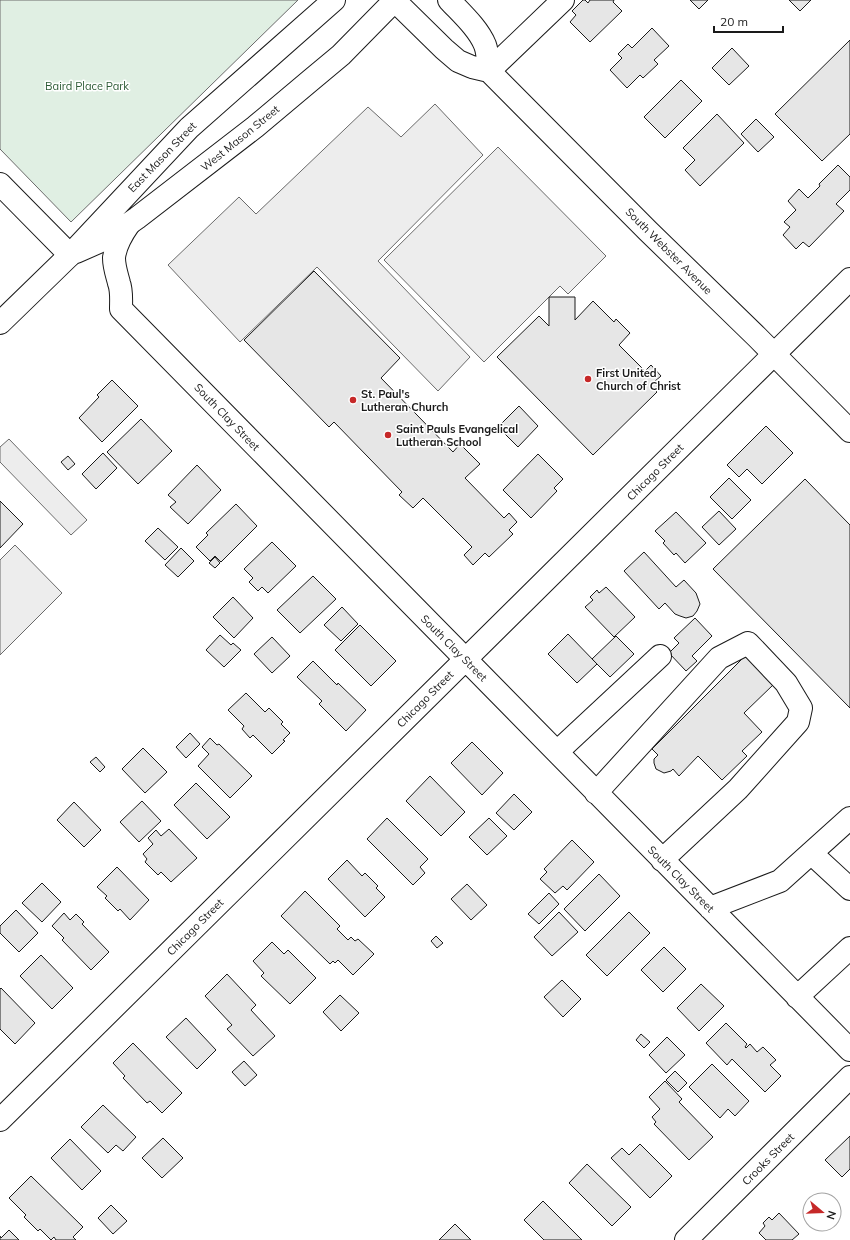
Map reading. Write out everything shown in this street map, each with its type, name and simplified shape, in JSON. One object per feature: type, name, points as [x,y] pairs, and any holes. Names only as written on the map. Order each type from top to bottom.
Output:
[{"type":"street","name":"East Mason Street","points":[[0,323],[70,255],[189,128],[334,0]]},
{"type":"street","points":[[395,0],[458,61],[472,67],[489,71]]},
{"type":"street","name":"West Mason Street","points":[[70,255],[104,240],[129,224],[233,144],[312,80],[341,54],[395,0]]},
{"type":"street","points":[[449,0],[482,40],[487,51],[489,71]]},
{"type":"street","points":[[489,71],[563,0]]},
{"type":"street","name":"South Webster Avenue","points":[[489,71],[850,431]]},
{"type":"street","points":[[0,184],[70,255]]},
{"type":"street","name":"South Clay Street","points":[[129,224],[116,248],[114,260],[120,289],[121,308],[465,660],[850,1050]]},
{"type":"street","name":"Chicago Street","points":[[0,1120],[850,279]]},
{"type":"street","points":[[596,793],[719,658],[748,643],[786,683],[801,708],[798,722],[738,789],[662,860]]},
{"type":"street","points":[[557,752],[660,656]]},
{"type":"street","points":[[710,908],[780,882],[850,818]]},
{"type":"street","points":[[811,853],[850,889]]},
{"type":"street","points":[[798,997],[850,948]]},
{"type":"street","name":"Crooks Street","points":[[686,1240],[850,1077]]},
{"type":"green space","name":"Baird Place Park","points":[[0,0],[298,0],[71,222],[0,149]]},
{"type":"shaded area","points":[[435,104],[483,155],[378,261],[470,357],[438,391],[317,267],[240,342],[168,265],[239,197],[256,214],[368,107],[401,137]]},
{"type":"shaded area","points":[[498,147],[606,256],[568,294],[560,286],[484,362],[384,260]]},
{"type":"shaded area","points":[[9,439],[87,520],[71,535],[0,462],[0,447]]},
{"type":"shaded area","points":[[15,545],[62,593],[0,655],[0,560]]},
{"type":"building","points":[[583,0],[588,3],[590,0],[614,0],[613,2],[622,11],[590,42],[570,22],[576,15],[572,11]]},
{"type":"building","points":[[690,0],[708,0],[699,9]]},
{"type":"building","points":[[789,0],[811,0],[800,11]]},
{"type":"building","points":[[652,28],[669,46],[654,60],[658,64],[643,78],[640,75],[627,88],[610,70],[622,58],[618,54],[628,44],[632,48]]},
{"type":"building","points":[[850,40],[850,134],[822,161],[775,114]]},
{"type":"building","points":[[732,48],[749,66],[729,85],[712,68]]},
{"type":"building","points":[[681,80],[702,101],[665,138],[644,117]]},
{"type":"building","points":[[717,114],[744,143],[700,186],[685,170],[695,160],[683,148]]},
{"type":"building","points":[[756,119],[774,137],[758,152],[741,134]]},
{"type":"building","points":[[838,165],[850,177],[850,190],[836,204],[844,211],[809,247],[803,242],[796,249],[783,235],[790,227],[784,222],[796,210],[788,201],[799,189],[808,198],[820,186],[819,184]]},
{"type":"building","name":"St. Paul's Lutheran Church","points":[[314,271],[400,358],[381,378],[453,452],[460,444],[480,464],[465,478],[504,518],[509,513],[517,522],[509,530],[513,534],[489,557],[485,553],[473,565],[464,555],[472,547],[423,498],[413,508],[399,495],[402,492],[334,422],[329,427],[244,340]]},
{"type":"building","name":"First United Church of Christ","points":[[549,297],[575,297],[575,320],[593,301],[614,322],[616,319],[630,333],[619,345],[645,371],[651,365],[661,376],[654,382],[657,386],[654,389],[657,392],[593,455],[497,357],[539,316],[549,326]]},
{"type":"building","points":[[112,380],[138,406],[102,442],[79,418],[99,397],[97,395]]},
{"type":"building","points":[[519,406],[538,426],[518,447],[498,427]]},
{"type":"building","points":[[141,419],[172,451],[138,484],[107,452]]},
{"type":"building","points":[[766,426],[793,453],[762,484],[747,469],[739,477],[727,465]]},
{"type":"building","points":[[103,453],[117,468],[96,489],[82,474]]},
{"type":"building","points":[[538,454],[563,479],[554,488],[557,491],[531,518],[503,490]]},
{"type":"building","points":[[68,456],[75,464],[68,470],[61,462]]},
{"type":"building","points":[[197,465],[221,490],[188,524],[170,507],[176,502],[168,495]]},
{"type":"building","points":[[729,478],[751,500],[732,519],[710,497]]},
{"type":"building","points":[[805,479],[850,525],[850,708],[713,569]]},
{"type":"building","points":[[0,501],[23,524],[0,548]]},
{"type":"building","points":[[236,504],[257,526],[221,562],[215,556],[210,561],[196,547],[208,535],[206,533]]},
{"type":"building","points":[[719,511],[736,529],[719,545],[702,527]]},
{"type":"building","points":[[676,512],[706,543],[685,563],[676,553],[674,555],[663,543],[665,541],[655,531]]},
{"type":"building","points":[[158,528],[178,547],[165,560],[145,541]]},
{"type":"building","points":[[272,542],[296,566],[268,593],[262,587],[258,591],[249,582],[253,578],[244,569]]},
{"type":"building","points":[[181,548],[194,561],[178,577],[165,565]]},
{"type":"building","points":[[644,552],[676,587],[684,580],[696,593],[700,604],[693,616],[686,618],[675,614],[665,603],[659,609],[624,571]]},
{"type":"building","points":[[215,557],[220,563],[215,568],[209,563]]},
{"type":"building","points":[[313,576],[336,599],[300,633],[277,610]]},
{"type":"building","points":[[606,587],[635,617],[614,637],[585,607],[593,600],[590,597],[597,590],[599,593]]},
{"type":"building","points":[[233,597],[253,618],[234,638],[213,617]]},
{"type":"building","points":[[342,607],[358,624],[341,641],[324,625]]},
{"type":"building","points":[[695,618],[712,636],[692,656],[697,661],[686,671],[669,653],[679,643],[674,638]]},
{"type":"building","points":[[360,625],[396,661],[371,686],[335,650]]},
{"type":"building","points":[[568,634],[597,664],[577,683],[548,654]]},
{"type":"building","points":[[220,635],[231,645],[233,643],[241,650],[224,667],[206,650]]},
{"type":"building","points":[[616,636],[634,654],[610,677],[592,659]]},
{"type":"building","points":[[272,637],[290,656],[272,673],[254,654]]},
{"type":"building","points":[[746,655],[774,684],[744,713],[762,732],[742,751],[747,756],[722,780],[698,756],[679,776],[673,769],[664,773],[656,769],[654,759],[658,755],[652,749]]},
{"type":"building","points":[[313,661],[337,685],[338,683],[366,710],[346,731],[319,704],[322,701],[297,677]]},
{"type":"building","points":[[246,693],[265,712],[269,708],[283,722],[281,724],[290,733],[283,740],[285,741],[272,754],[253,735],[250,738],[242,729],[244,726],[228,710]]},
{"type":"building","points":[[190,733],[200,744],[186,758],[176,747]]},
{"type":"building","points":[[210,738],[217,745],[219,744],[252,776],[230,798],[198,766],[209,754],[202,747]]},
{"type":"building","points":[[472,742],[503,773],[482,795],[451,763]]},
{"type":"building","points":[[143,748],[167,772],[145,793],[122,769]]},
{"type":"building","points":[[96,757],[105,767],[100,772],[90,762]]},
{"type":"building","points":[[430,776],[465,812],[441,836],[406,801]]},
{"type":"building","points":[[196,783],[230,817],[207,839],[174,805]]},
{"type":"building","points":[[514,794],[532,812],[514,830],[496,813]]},
{"type":"building","points":[[142,801],[161,821],[139,842],[120,822]]},
{"type":"building","points":[[74,802],[101,830],[84,847],[57,820]]},
{"type":"building","points":[[387,818],[428,859],[420,867],[425,873],[413,885],[367,839]]},
{"type":"building","points":[[489,818],[507,836],[487,855],[469,837]]},
{"type":"building","points":[[169,829],[197,858],[171,882],[161,872],[158,875],[145,862],[147,859],[143,854],[153,844],[148,838],[156,830],[161,836]]},
{"type":"building","points":[[572,840],[594,862],[567,890],[563,886],[555,893],[540,879],[547,872],[544,869]]},
{"type":"building","points":[[347,860],[362,876],[365,873],[378,886],[376,888],[385,897],[365,917],[328,879]]},
{"type":"building","points":[[117,867],[149,900],[130,920],[120,909],[118,911],[105,898],[107,896],[97,887]]},
{"type":"building","points":[[599,874],[620,896],[585,931],[564,909]]},
{"type":"building","points":[[42,883],[61,902],[42,922],[22,903]]},
{"type":"building","points":[[467,884],[487,905],[471,920],[451,899]]},
{"type":"building","points":[[305,891],[340,926],[337,929],[348,940],[351,937],[355,941],[358,939],[374,954],[353,975],[338,960],[335,963],[333,961],[330,964],[281,916]]},
{"type":"building","points":[[549,893],[559,904],[539,924],[528,914]]},
{"type":"building","points":[[16,910],[38,933],[19,952],[0,933],[0,926]]},
{"type":"building","points":[[559,912],[578,932],[552,956],[534,937]]},
{"type":"building","points":[[629,912],[650,933],[607,976],[586,955]]},
{"type":"building","points":[[64,913],[70,920],[76,914],[84,922],[82,924],[109,952],[91,970],[62,940],[64,938],[52,926]]},
{"type":"building","points":[[436,936],[443,943],[437,948],[431,941]]},
{"type":"building","points":[[272,942],[284,954],[288,950],[316,978],[290,1004],[261,976],[264,973],[253,961]]},
{"type":"building","points":[[664,947],[686,969],[663,992],[641,970]]},
{"type":"building","points":[[41,955],[73,988],[52,1009],[20,976]]},
{"type":"building","points":[[227,974],[256,1005],[251,1010],[275,1036],[253,1056],[227,1029],[232,1025],[205,996]]},
{"type":"building","points":[[562,980],[581,999],[563,1017],[544,997]]},
{"type":"building","points":[[701,984],[724,1006],[699,1031],[677,1008]]},
{"type":"building","points":[[1,988],[35,1023],[15,1044],[0,1029]]},
{"type":"building","points":[[340,995],[359,1013],[341,1031],[323,1012]]},
{"type":"building","points":[[186,1018],[216,1050],[197,1069],[166,1037]]},
{"type":"building","points":[[726,1023],[747,1044],[745,1047],[746,1048],[750,1044],[757,1052],[763,1047],[776,1060],[770,1065],[781,1076],[765,1092],[732,1059],[727,1065],[706,1043]]},
{"type":"building","points":[[641,1034],[650,1042],[644,1048],[636,1040]]},
{"type":"building","points":[[667,1037],[685,1055],[666,1073],[649,1055]]},
{"type":"building","points":[[133,1043],[182,1093],[162,1113],[150,1101],[147,1103],[123,1078],[125,1076],[113,1063]]},
{"type":"building","points":[[244,1061],[257,1075],[245,1086],[232,1072]]},
{"type":"building","points":[[712,1064],[749,1101],[735,1116],[728,1109],[720,1118],[689,1087]]},
{"type":"building","points":[[675,1071],[687,1083],[678,1092],[666,1080]]},
{"type":"building","points":[[665,1081],[682,1099],[679,1102],[713,1137],[689,1160],[654,1124],[656,1122],[652,1117],[660,1109],[649,1097]]},
{"type":"building","points":[[103,1105],[136,1137],[123,1151],[116,1145],[108,1153],[81,1127]]},
{"type":"building","points":[[850,1136],[850,1169],[842,1177],[825,1160]]},
{"type":"building","points":[[163,1138],[183,1158],[162,1178],[142,1158]]},
{"type":"building","points":[[70,1139],[101,1171],[82,1190],[51,1158]]},
{"type":"building","points":[[640,1144],[672,1176],[650,1198],[611,1158],[622,1148],[629,1155]]},
{"type":"building","points":[[587,1164],[631,1207],[612,1226],[569,1183]]},
{"type":"building","points":[[31,1176],[83,1227],[73,1237],[76,1240],[56,1240],[54,1237],[51,1240],[40,1229],[38,1231],[24,1217],[26,1215],[9,1198]]},
{"type":"building","points":[[543,1201],[582,1240],[544,1240],[524,1220]]},
{"type":"building","points":[[111,1205],[127,1221],[113,1234],[98,1218]]},
{"type":"building","points":[[779,1213],[799,1234],[792,1240],[766,1240],[759,1233],[765,1226],[763,1223],[769,1217],[772,1220]]},
{"type":"building","points":[[455,1224],[471,1240],[439,1240]]},
{"type":"building","points":[[9,1230],[19,1240],[0,1240],[0,1236],[1,1238]]},
{"type":"place","name":"First United Church of Christ","points":[[588,379]]},
{"type":"place","name":"St. Paul's Lutheran Church","points":[[353,400]]},
{"type":"place","name":"Saint Pauls Evangelical Lutheran School","points":[[388,435]]}]
